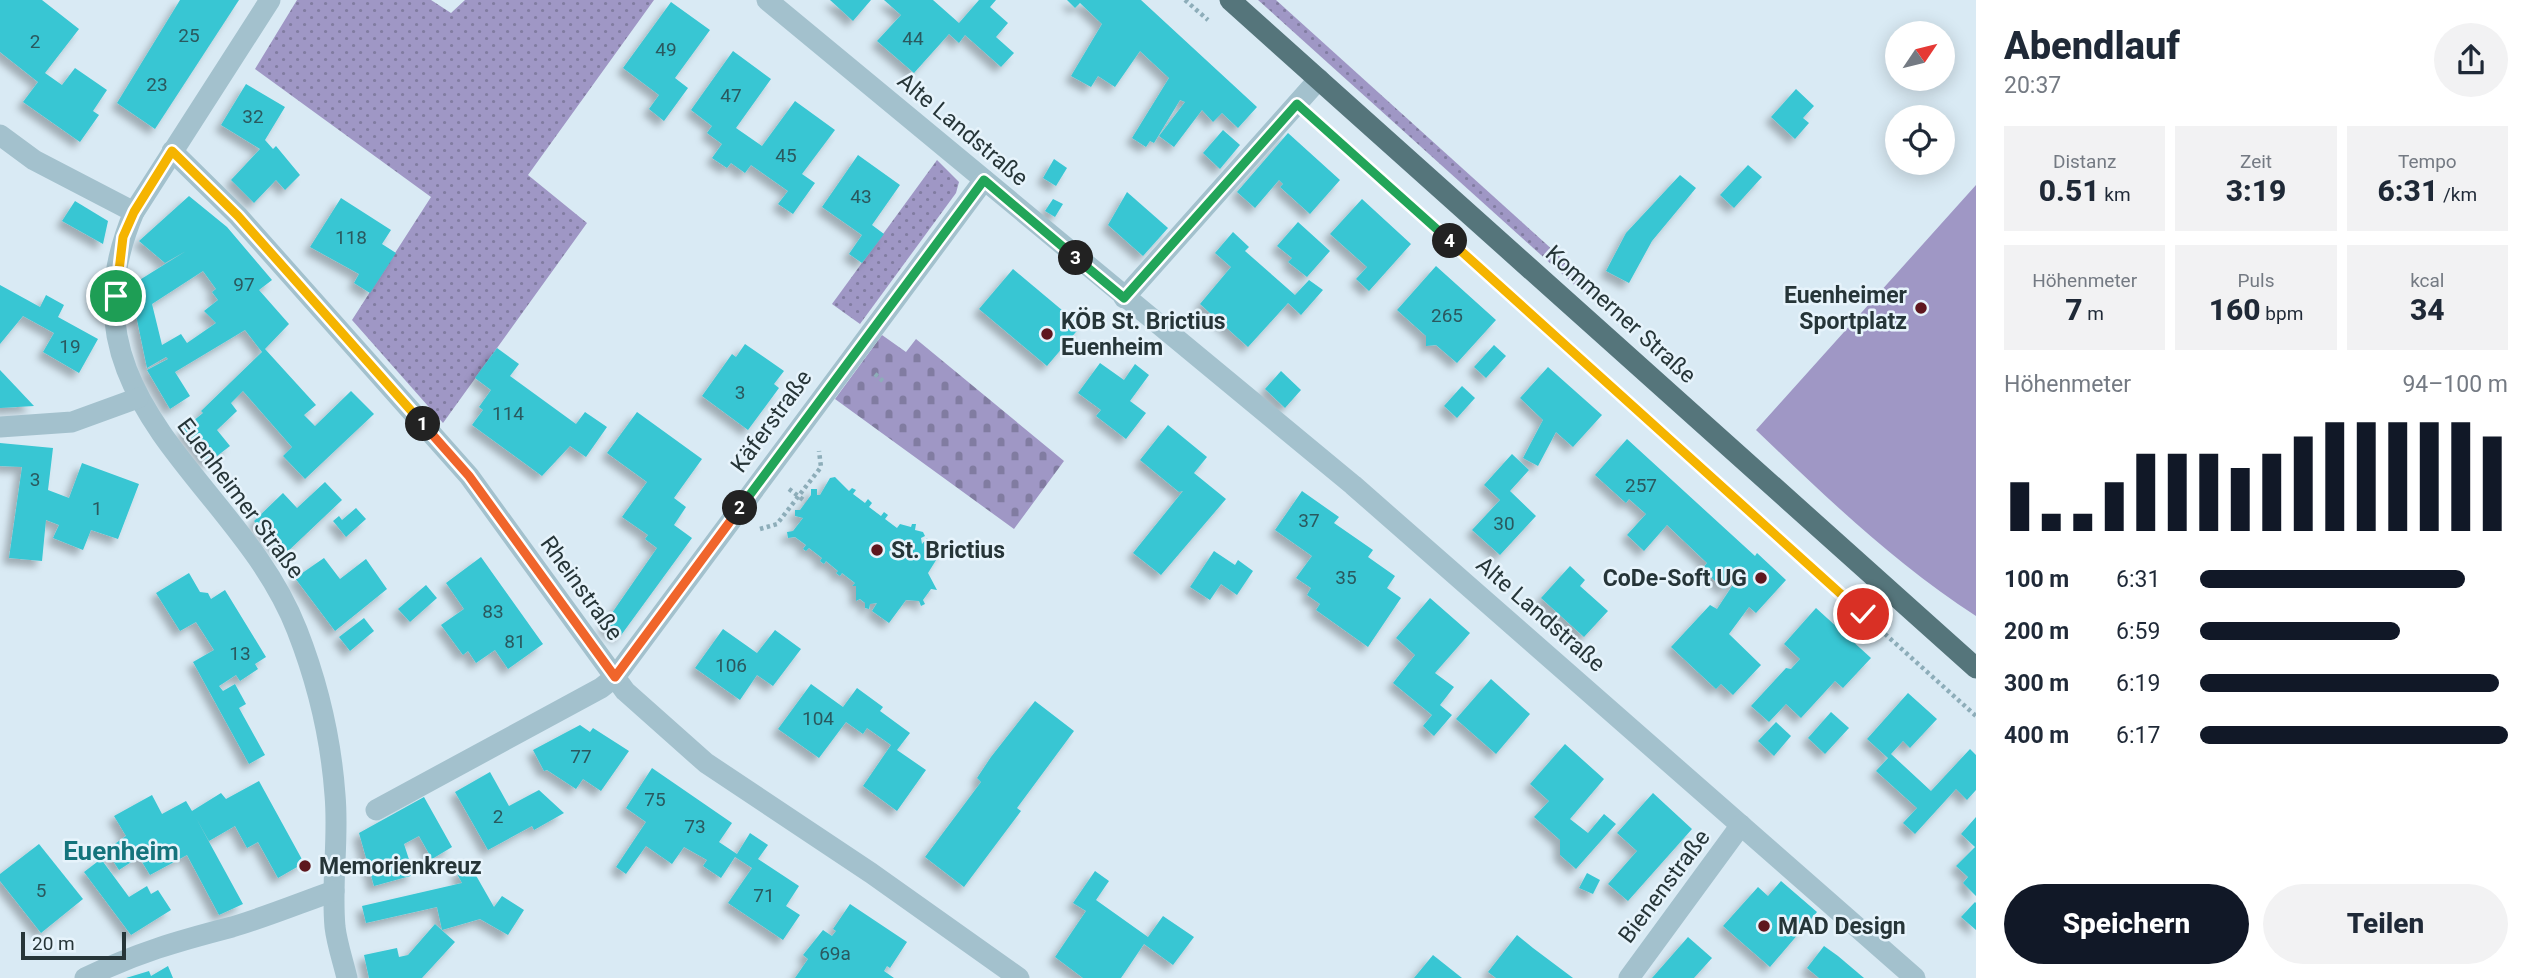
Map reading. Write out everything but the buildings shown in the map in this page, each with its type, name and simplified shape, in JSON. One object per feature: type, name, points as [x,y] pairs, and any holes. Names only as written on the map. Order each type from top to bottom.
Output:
[{"type":"main road","name":"Kommerner Straße","points":[[1230,0],[1976,668]]},
{"type":"street","name":"Euenheimer Straße","points":[[270,0],[134,212],[123,237],[119,262],[116,327],[124,363],[138,398],[152,423],[265,569],[284,600],[298,631],[331,759],[335,796],[335,929],[348,978]]},
{"type":"street","name":"Alte Landstraße","points":[[767,0],[1353,485],[1915,978]]},
{"type":"street","points":[[1124,298],[1319,79]]},
{"type":"street","points":[[0,135],[34,160],[134,212]]},
{"type":"street","name":"Rheinstraße","points":[[172,151],[238,216],[469,476],[625,691],[706,763],[871,873],[1019,978]]},
{"type":"street","name":"Käferstraße","points":[[376,810],[601,688],[615,677],[984,180]]},
{"type":"street","points":[[0,427],[72,422],[138,398]]},
{"type":"street","name":"Bienenstraße","points":[[1629,978],[1741,825]]},
{"type":"street","points":[[85,978],[126,958],[170,942],[233,926],[334,891]]},
{"type":"path","points":[[1297,104],[1976,716]]},
{"type":"green space","points":[[297,0],[431,0],[451,13],[465,0],[654,0],[528,175],[587,223],[443,423],[352,320],[431,197],[255,69]]},
{"type":"green space","points":[[1258,0],[1276,0],[1596,289],[1593,293],[1581,291]]},
{"type":"green space","points":[[937,160],[959,182],[956,193],[860,324],[832,304]]},
{"type":"green space","name":"Euenheimer Sportplatz","points":[[1976,185],[1976,616],[1889,552],[1756,430]]},
{"type":"green space","points":[[882,335],[906,352],[916,339],[1064,461],[1014,529],[835,399]]},
{"type":"place","name":"Euenheimer Sportplatz","points":[[1921,308]]},
{"type":"place","name":"KÖB St. Brictius Euenheim","points":[[1047,334]]},
{"type":"place","name":"St. Brictius","points":[[877,550]]},
{"type":"place","name":"CoDe-Soft UG","points":[[1761,578]]},
{"type":"place","name":"Memorienkreuz","points":[[305,866]]},
{"type":"place","name":"MAD Design","points":[[1764,926]]},
{"type":"district","name":"Euenheim","points":[[121,851]]},
{"type":"route","points":[[116,296],[123,237],[134,212],[172,151],[238,216],[469,476],[615,677],[984,180],[1124,298],[1297,104],[1863,614]]}]
